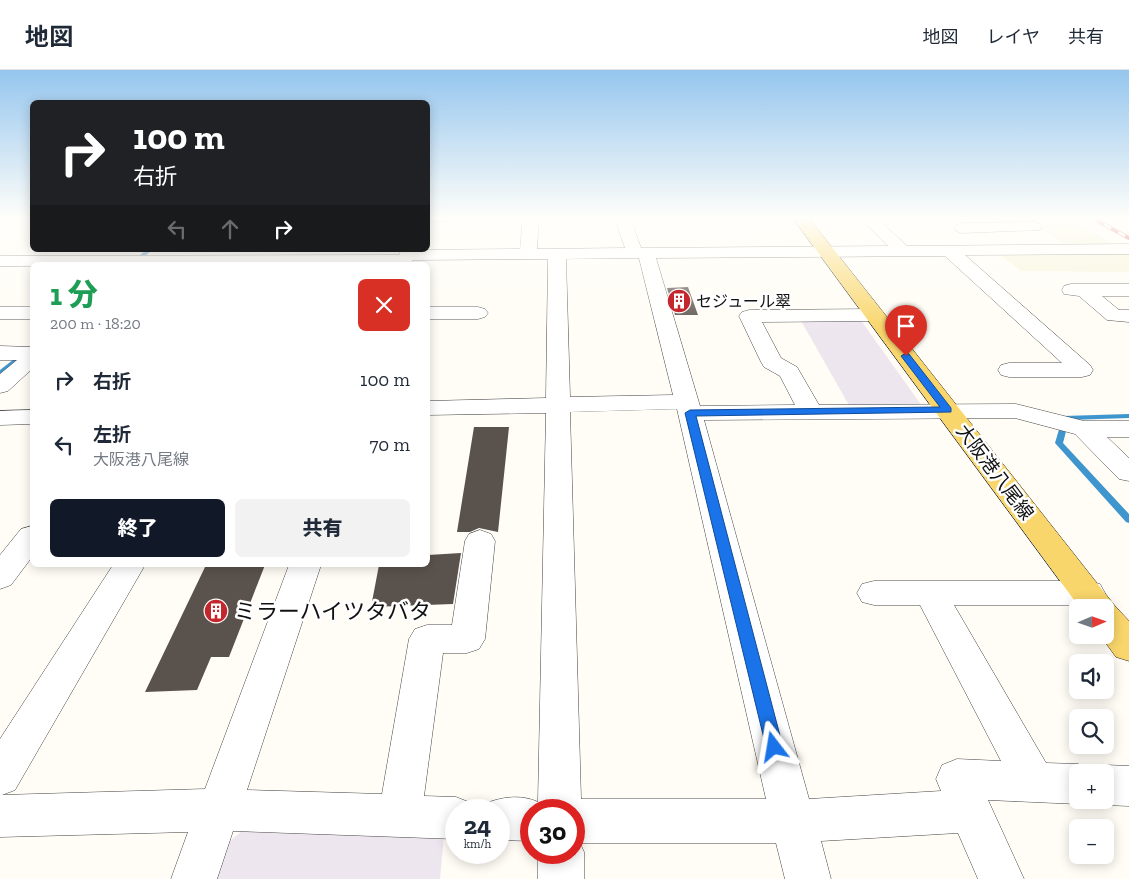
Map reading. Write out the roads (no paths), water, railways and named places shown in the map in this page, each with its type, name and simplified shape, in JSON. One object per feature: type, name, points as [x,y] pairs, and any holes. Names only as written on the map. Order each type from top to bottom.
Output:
[{"type":"main road","name":"大阪港八尾線","points":[[829,255],[1092,599]]},
{"type":"main road","name":"大阪港八尾線","points":[[1114,628],[1129,647]]},
{"type":"street","points":[[557,255],[560,799]]},
{"type":"street","points":[[281,262],[577,255]]},
{"type":"street","points":[[640,255],[689,408],[808,879]]},
{"type":"street","points":[[954,255],[1082,370],[1009,370]]},
{"type":"street","points":[[0,261],[145,259],[183,262]]},
{"type":"street","points":[[1129,290],[1077,290],[1114,316],[1129,316]]},
{"type":"street","points":[[0,313],[30,313]]},
{"type":"street","points":[[430,313],[478,313]]},
{"type":"street","points":[[811,412],[789,372],[772,362],[749,316],[875,315]]},
{"type":"street","points":[[0,386],[21,354]]},
{"type":"street","points":[[430,408],[557,404],[811,412],[948,410],[1016,412],[1071,426],[1129,429]]},
{"type":"street","points":[[0,418],[30,417]]},
{"type":"street","points":[[1071,426],[1129,473]]},
{"type":"street","points":[[2,574],[30,539]]},
{"type":"street","points":[[400,816],[427,639],[467,639],[480,541]]},
{"type":"street","points":[[0,776],[128,567]]},
{"type":"street","points":[[194,879],[303,567]]},
{"type":"street","points":[[874,593],[930,593],[1069,604]]},
{"type":"street","points":[[930,593],[1034,782]]},
{"type":"street","points":[[1001,879],[957,779],[1069,784]]},
{"type":"street","points":[[1114,785],[1129,786]]},
{"type":"street","points":[[0,816],[219,810],[445,818]]},
{"type":"street","points":[[585,821],[793,820],[970,811]]},
{"type":"street","points":[[560,864],[561,879]]},
{"type":"waterway","points":[[135,262],[144,255]]},
{"type":"waterway","points":[[0,374],[30,349]]},
{"type":"waterway","points":[[1129,416],[1066,418],[1059,443],[1129,520]]},
{"type":"place","name":"セジュール翠","points":[[679,301]]},
{"type":"place","name":"ミラーハイツタバタ","points":[[216,611]]}]
